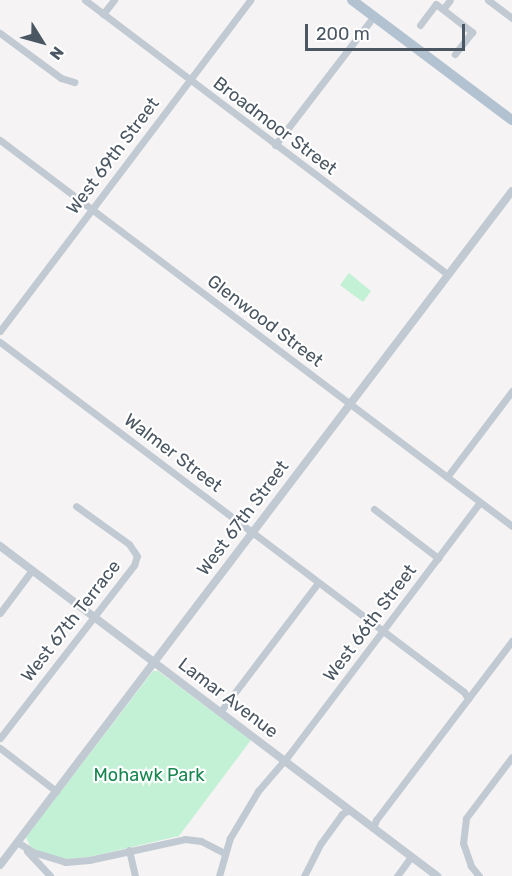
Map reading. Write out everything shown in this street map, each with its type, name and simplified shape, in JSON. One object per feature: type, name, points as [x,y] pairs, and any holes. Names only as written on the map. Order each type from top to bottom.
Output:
[{"type":"main road","points":[[352,0],[512,120]]},
{"type":"street","name":"Broadmoor Street","points":[[85,0],[448,275]]},
{"type":"street","points":[[103,14],[114,0]]},
{"type":"street","name":"West 69th Street","points":[[0,331],[250,0]]},
{"type":"street","points":[[443,9],[450,0]]},
{"type":"street","points":[[488,0],[512,18]]},
{"type":"street","points":[[420,25],[436,4],[472,32],[455,54]]},
{"type":"street","points":[[275,145],[374,16]]},
{"type":"street","points":[[0,33],[62,78],[74,82]]},
{"type":"street","name":"Glenwood Street","points":[[0,140],[512,526]]},
{"type":"street","name":"West 67th Street","points":[[0,865],[512,191]]},
{"type":"street","name":"Walmer Street","points":[[0,342],[464,692],[468,699]]},
{"type":"street","points":[[447,477],[512,391]]},
{"type":"street","name":"West 66th Street","points":[[219,876],[225,853],[245,809],[480,502]]},
{"type":"street","name":"West 67th Terrace","points":[[0,738],[134,565],[137,556],[129,544],[76,506]]},
{"type":"street","points":[[374,509],[438,558]]},
{"type":"street","name":"Lamar Avenue","points":[[0,546],[437,876]]},
{"type":"street","points":[[0,613],[32,570]]},
{"type":"street","points":[[220,712],[318,583]]},
{"type":"street","points":[[373,828],[376,820],[512,641]]},
{"type":"street","points":[[0,748],[56,792]]},
{"type":"street","points":[[479,876],[471,866],[463,843],[466,818],[512,757]]},
{"type":"street","points":[[304,876],[321,843],[342,814],[349,810]]},
{"type":"street","points":[[17,842],[53,860],[82,861],[185,839],[201,841],[225,853]]},
{"type":"street","points":[[17,842],[48,873],[53,860]]},
{"type":"street","points":[[129,850],[135,876]]},
{"type":"street","points":[[397,876],[411,857]]},
{"type":"green space","points":[[349,273],[371,291],[363,302],[340,285]]},
{"type":"green space","name":"Mohawk Park","points":[[153,671],[158,671],[251,740],[179,836],[89,857],[67,859],[42,853],[30,846],[26,837]]}]
